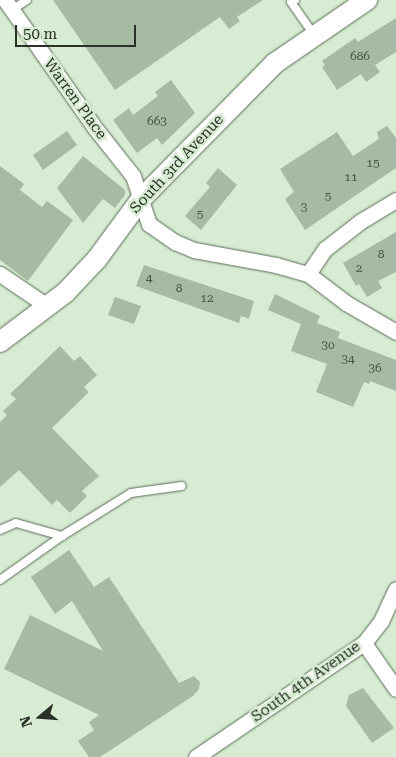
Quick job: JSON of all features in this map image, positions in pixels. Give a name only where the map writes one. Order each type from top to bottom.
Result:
[{"type":"street","name":"South 3rd Avenue","points":[[0,342],[47,306],[97,259],[141,199],[250,85],[313,34],[367,0]]},
{"type":"street","name":"Warren Place","points":[[9,5],[133,176],[149,224],[174,242],[194,250],[276,264],[308,274],[346,303],[396,332]]},
{"type":"street","points":[[308,274],[324,249],[361,221],[396,200]]},
{"type":"street","points":[[0,274],[47,306]]},
{"type":"street","name":"South 4th Avenue","points":[[196,757],[364,643],[381,621],[396,589]]},
{"type":"street","points":[[364,643],[396,689]]},
{"type":"lane","points":[[9,5],[26,0]]},
{"type":"lane","points":[[295,0],[291,2],[313,34]]},
{"type":"lane","points":[[0,580],[62,536],[131,493],[182,486]]},
{"type":"lane","points":[[0,530],[16,523],[62,536]]},
{"type":"building","points":[[53,0],[263,0],[237,17],[240,21],[229,29],[220,17],[115,90]]},
{"type":"building","points":[[396,18],[396,52],[375,65],[380,72],[366,82],[361,74],[337,90],[322,67],[325,65],[322,61],[355,38],[358,42]]},
{"type":"building","points":[[171,80],[195,113],[162,145],[157,138],[137,153],[113,120],[129,108],[133,115],[158,96],[155,92]]},
{"type":"building","points":[[387,126],[396,138],[396,168],[305,230],[285,199],[294,192],[280,169],[337,132],[353,156],[379,139],[377,132]]},
{"type":"building","points":[[67,131],[77,145],[43,170],[33,155]]},
{"type":"building","points":[[83,156],[125,190],[125,195],[115,208],[103,199],[83,223],[57,188]]},
{"type":"building","points":[[0,166],[24,184],[20,190],[42,207],[47,201],[73,220],[28,281],[0,260]]},
{"type":"building","points":[[218,168],[237,185],[201,230],[185,216],[210,187],[206,183]]},
{"type":"building","points":[[396,232],[396,272],[378,281],[382,288],[367,297],[359,284],[356,286],[343,263]]},
{"type":"building","points":[[144,265],[254,301],[249,319],[241,316],[239,323],[136,286]]},
{"type":"building","points":[[275,294],[320,316],[317,323],[340,332],[338,338],[396,360],[396,391],[370,381],[369,384],[364,382],[353,407],[316,392],[327,364],[291,351],[301,324],[268,310]]},
{"type":"building","points":[[115,297],[141,306],[134,324],[108,315]]},
{"type":"building","points":[[60,346],[74,361],[80,356],[97,375],[84,387],[89,392],[52,428],[99,476],[82,491],[87,496],[70,513],[57,500],[52,505],[19,470],[0,487],[0,422],[7,415],[3,411],[16,399],[10,394]]},
{"type":"building","points":[[69,550],[94,587],[109,577],[179,683],[194,676],[200,682],[199,689],[193,696],[100,757],[89,757],[78,741],[94,730],[89,722],[99,715],[4,669],[30,615],[103,651],[72,601],[55,614],[31,577]]},
{"type":"building","points":[[363,688],[394,728],[372,743],[346,706],[349,695]]}]
